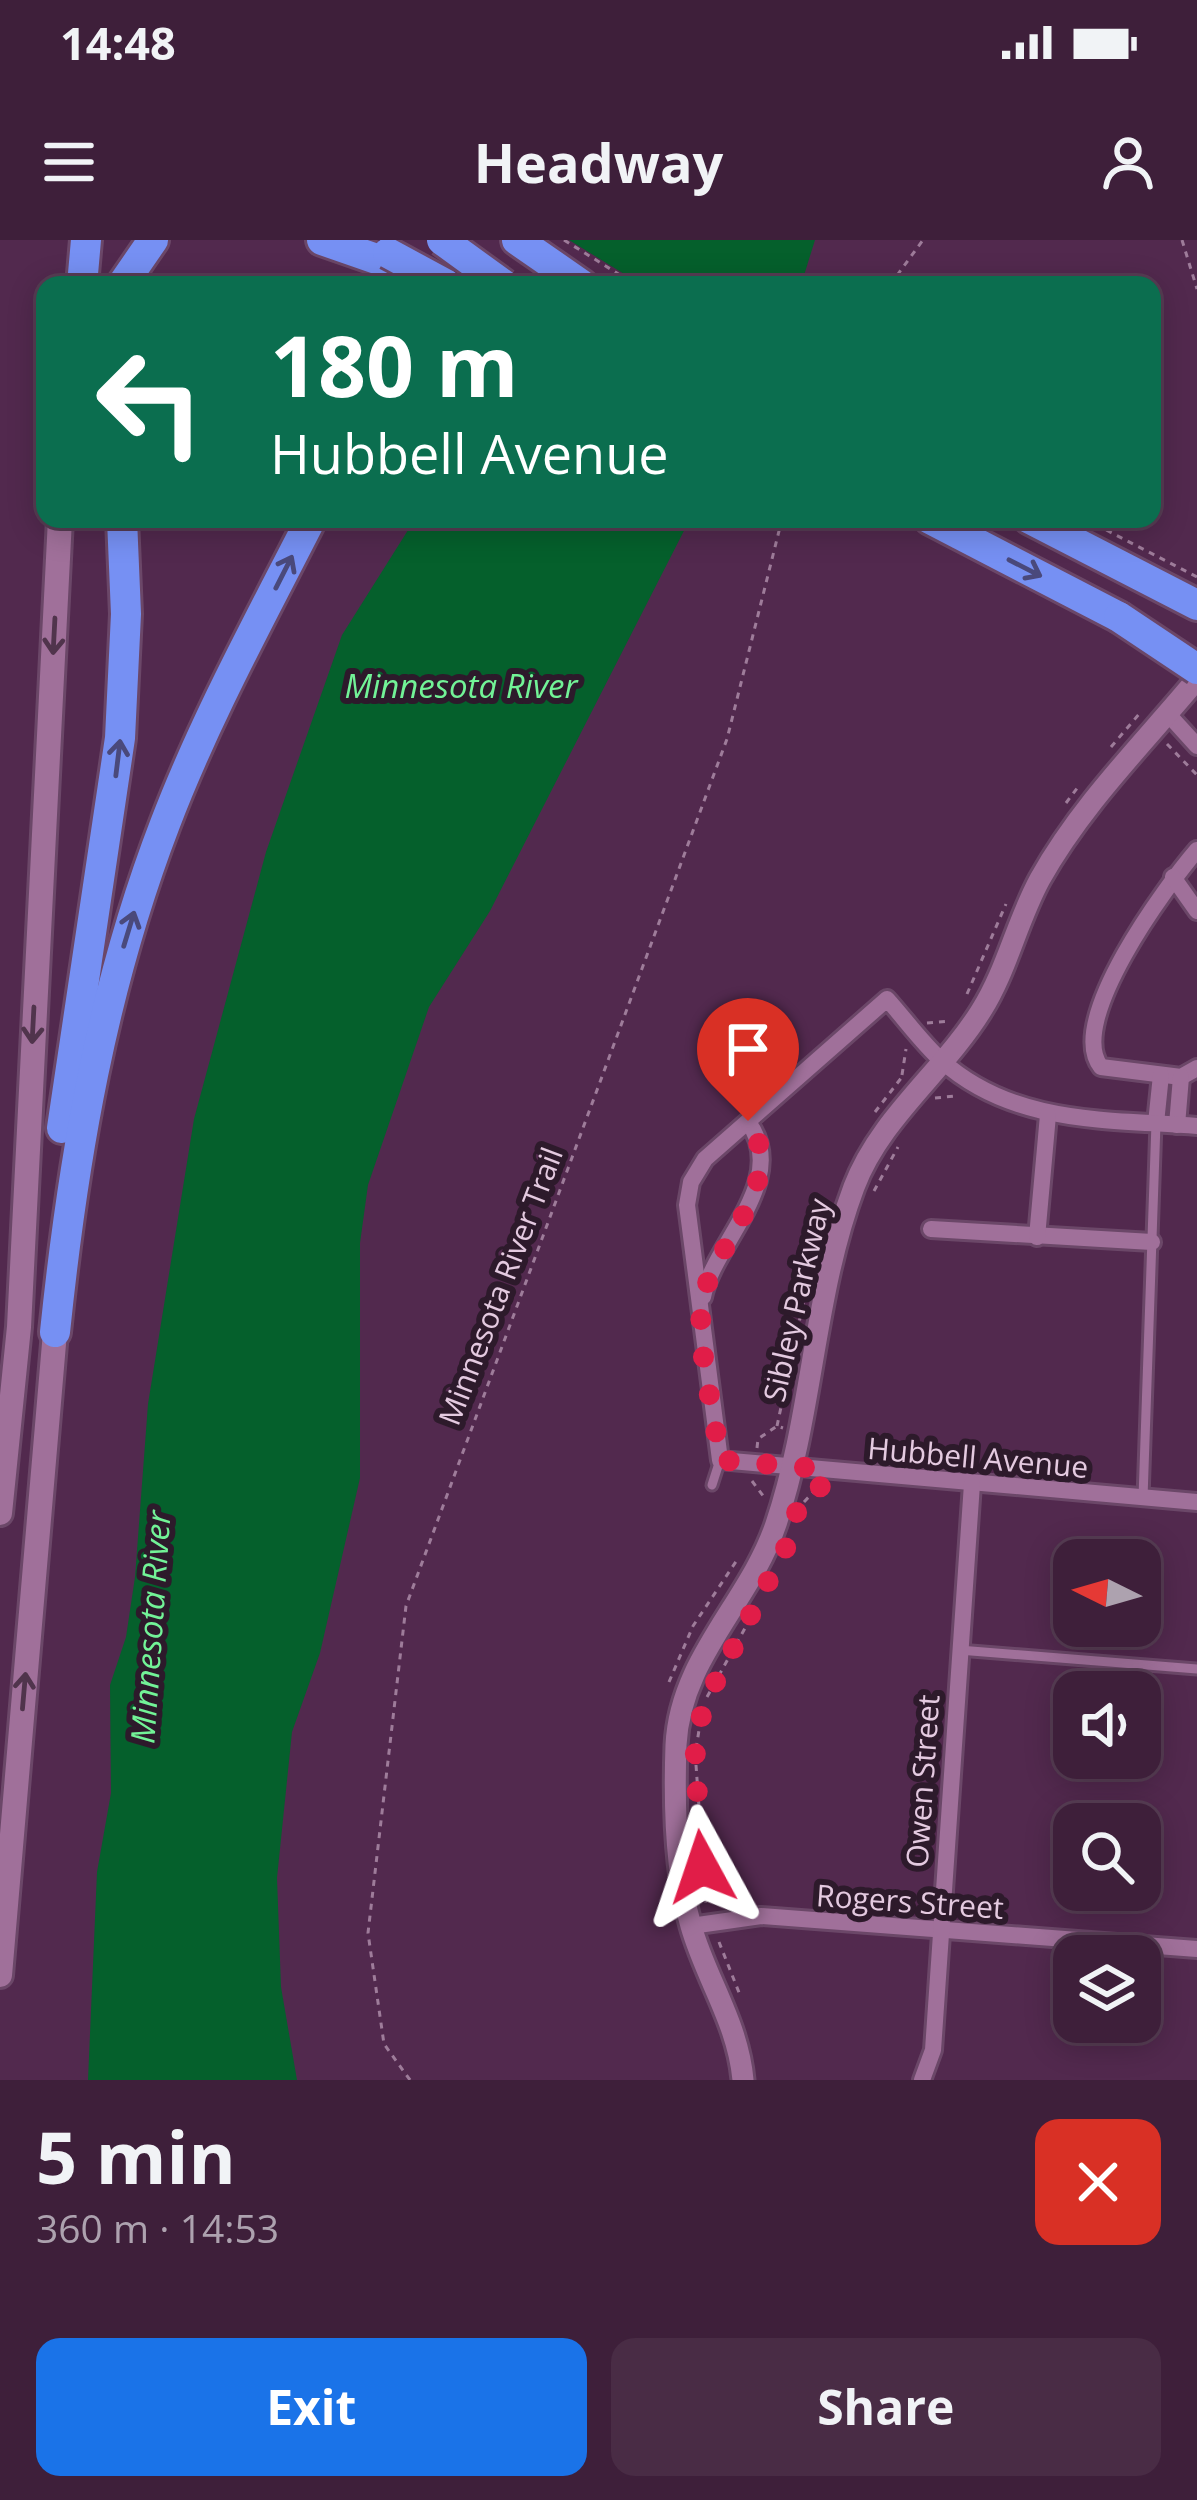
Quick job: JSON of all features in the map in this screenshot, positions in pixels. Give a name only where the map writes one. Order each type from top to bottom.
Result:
[{"type":"highway","points":[[79,276],[82,240]]},
{"type":"highway","points":[[128,276],[152,240]]},
{"type":"highway","points":[[322,240],[377,252],[423,276]]},
{"type":"highway","points":[[442,240],[492,276]]},
{"type":"highway","points":[[437,276],[454,240]]},
{"type":"highway","points":[[517,240],[565,276]]},
{"type":"highway","points":[[528,240],[566,276]]},
{"type":"highway","points":[[55,1332],[54,1188],[120,738],[126,614],[122,528]]},
{"type":"highway","points":[[55,1332],[84,1108],[140,892],[194,755],[307,528]]},
{"type":"highway","points":[[948,528],[1197,655]]},
{"type":"highway","points":[[1047,528],[1197,605]]},
{"type":"highway","points":[[1119,616],[1197,669]]},
{"type":"main road","points":[[0,1513],[19,1328],[60,528]]},
{"type":"main road","points":[[0,1975],[55,1332]]},
{"type":"street","name":"Sibley Parkway","points":[[742,2080],[730,2018],[682,1879],[680,1718],[693,1672],[768,1547],[790,1466],[833,1247],[856,1181],[891,1122],[992,994],[1025,909],[1062,844],[1099,792],[1174,720],[1197,679]]},
{"type":"street","points":[[1174,720],[1197,746]]},
{"type":"street","points":[[1177,1125],[1189,1072],[1161,1075],[1101,1067],[1093,1042],[1100,1010],[1139,926],[1197,850]]},
{"type":"street","points":[[1173,877],[1197,911]]},
{"type":"street","points":[[720,1460],[687,1205],[691,1182],[705,1159],[887,999],[943,1061],[1008,1103],[1048,1115],[1197,1126]]},
{"type":"street","points":[[1156,1123],[1161,1075]]},
{"type":"street","points":[[1037,1238],[1048,1115]]},
{"type":"street","points":[[701,1310],[706,1283],[752,1199],[757,1146],[748,1121]]},
{"type":"street","points":[[931,1229],[1152,1242]]},
{"type":"street","name":"Hubbell Avenue","points":[[720,1460],[1197,1502]]},
{"type":"street","name":"Owen Street","points":[[922,2080],[933,2050],[971,1484]]},
{"type":"street","name":"Rogers Street","points":[[701,1923],[761,1916],[1197,1949]]},
{"type":"lane","points":[[1143,1498],[1156,1123]]},
{"type":"lane","points":[[712,1484],[720,1460]]},
{"type":"lane","points":[[959,1650],[1197,1669]]},
{"type":"path","points":[[564,240],[622,276]]},
{"type":"path","points":[[896,276],[920,240]]},
{"type":"path","points":[[1182,240],[1197,289]]},
{"type":"path","name":"Minnesota River Trail","points":[[410,2080],[384,2044],[368,1933],[406,1606],[727,740],[780,528]]},
{"type":"path","points":[[1102,528],[1197,577]]},
{"type":"path","points":[[1174,720],[1166,742],[1197,775]]},
{"type":"path","points":[[931,1098],[955,1096],[969,1080]]},
{"type":"path","points":[[872,1196],[907,1134]]},
{"type":"path","points":[[798,1502],[820,1488],[824,1469]]},
{"type":"path","points":[[745,2007],[701,1923],[695,1756],[703,1706],[765,1593]]},
{"type":"water","points":[[528,240],[815,240],[804,276],[511,276]]},
{"type":"water","name":"Minnesota River","points":[[409,528],[685,528],[490,911],[429,1007],[368,1185],[360,1243],[360,1478],[320,1653],[292,1732],[277,1878],[281,1987],[297,2080],[88,2080],[97,1872],[111,1793],[110,1685],[126,1637],[135,1577],[148,1404],[194,1119],[266,852],[342,635]]},
{"type":"pier","points":[[521,240],[569,240],[627,276],[505,276]]},
{"type":"route","points":[[702,1867],[695,1756],[703,1706],[794,1532],[798,1502],[807,1501],[820,1488],[824,1469],[720,1460],[701,1310],[706,1283],[752,1199],[758,1160],[756,1132],[748,1121]]}]
